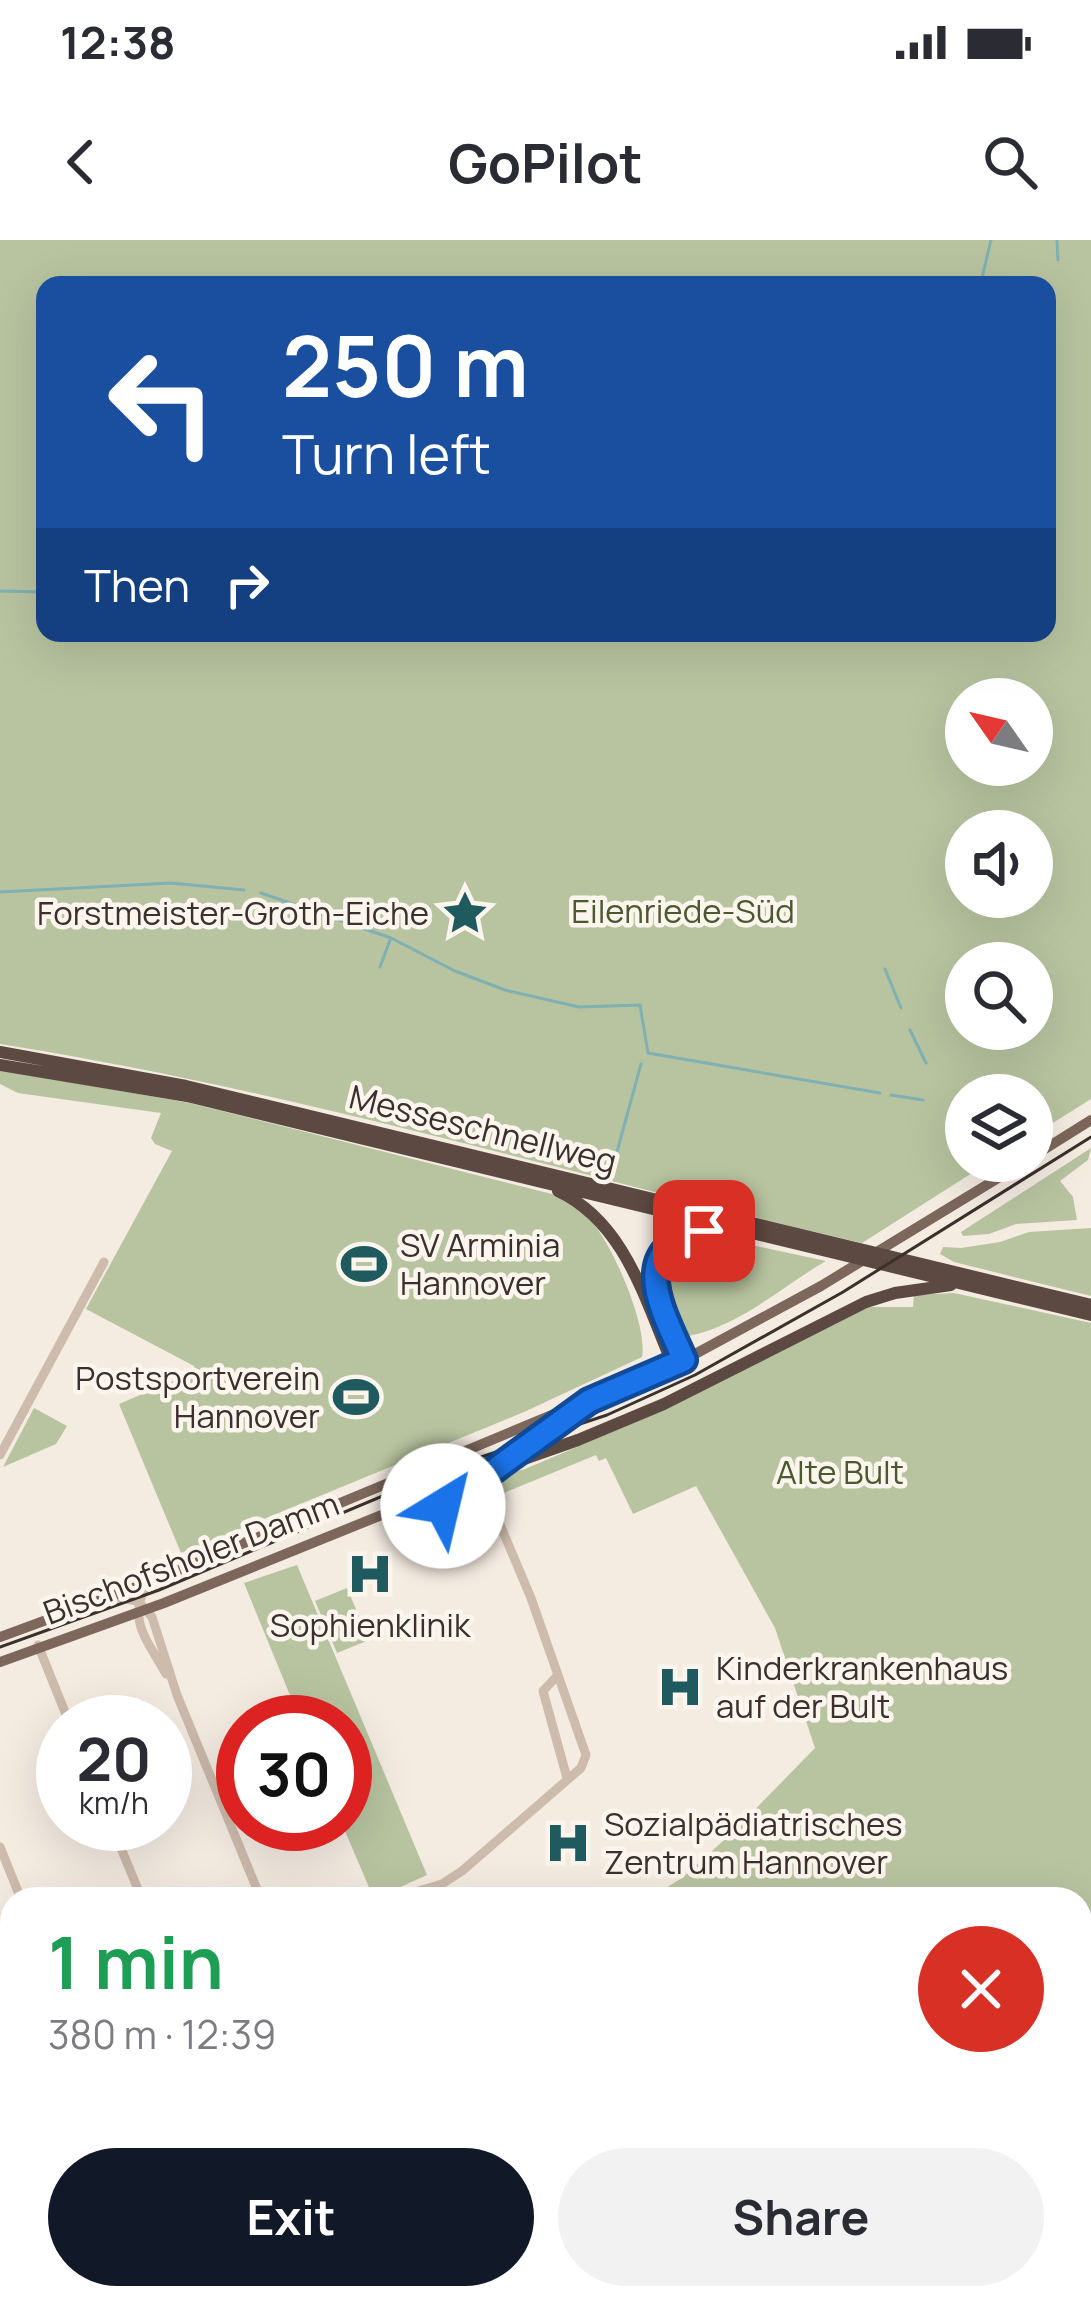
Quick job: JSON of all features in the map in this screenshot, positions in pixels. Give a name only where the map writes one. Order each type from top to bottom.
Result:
[{"type":"highway","name":"Messeschnellweg","points":[[0,1052],[186,1086],[1091,1305]]},
{"type":"highway","name":"Messeschnellweg","points":[[0,1065],[187,1096],[1091,1315]]},
{"type":"highway","points":[[522,1177],[574,1199],[607,1226],[678,1363]]},
{"type":"highway","points":[[678,1363],[655,1288],[663,1254],[679,1239],[704,1231],[759,1234]]},
{"type":"highway","points":[[494,1470],[664,1404],[866,1302],[962,1283]]},
{"type":"main road","name":"Bischofsholer Damm","points":[[1053,1144],[1091,1120]]},
{"type":"main road","name":"Bischofsholer Damm","points":[[0,1637],[148,1582],[678,1363],[821,1286],[992,1182]]},
{"type":"main road","name":"Bischofsholer Damm","points":[[0,1662],[494,1470],[589,1401]]},
{"type":"main road","points":[[416,1470],[426,1495]]},
{"type":"street","points":[[0,1455],[104,1262]]},
{"type":"street","points":[[424,1887],[454,1876],[581,1768],[586,1755],[531,1598],[496,1515],[488,1509],[443,1506],[426,1495]]},
{"type":"street","points":[[148,1582],[141,1607],[256,1887]]},
{"type":"street","points":[[110,1597],[141,1607]]},
{"type":"street","points":[[38,1646],[58,1695]]},
{"type":"street","points":[[556,1676],[543,1691],[567,1778]]},
{"type":"street","points":[[0,1847],[16,1887]]},
{"type":"street","points":[[122,1851],[137,1887]]},
{"type":"green space","name":"Eilenriede-Süd","points":[[0,240],[1091,240],[1091,1099],[1053,1123],[1053,1074],[945,1074],[945,1182],[958,1182],[862,1243],[218,1085],[0,1044]]},
{"type":"green space","points":[[0,1070],[190,1103],[552,1194],[588,1218],[610,1249],[640,1326],[642,1357],[524,1412],[181,1553],[119,1404],[196,1371],[86,1309],[172,1151],[151,1138],[161,1113],[18,1093],[0,1084]]},
{"type":"green space","points":[[1091,1148],[1088,1160],[1060,1181],[1073,1197],[1077,1220],[1016,1224],[989,1234],[963,1236],[961,1232],[1038,1182],[1053,1182],[1053,1173]]},
{"type":"green space","points":[[1091,1228],[1091,1296],[954,1262],[940,1254],[943,1247],[1000,1242],[1029,1232]]},
{"type":"green space","points":[[705,1235],[826,1261],[740,1316],[683,1337],[660,1276],[671,1255]]},
{"type":"green space","name":"Alte Bult","points":[[954,1293],[1091,1323],[1091,1887],[667,1887],[733,1832],[815,1748],[775,1628],[696,1486],[633,1514],[606,1458],[599,1461],[596,1455],[504,1493],[501,1488],[484,1495],[458,1489],[525,1469],[669,1408],[869,1307],[913,1307],[914,1295]]},
{"type":"green space","points":[[34,1408],[67,1426],[56,1444],[3,1467]]},
{"type":"green space","points":[[297,1565],[352,1695],[290,1695],[244,1583]]},
{"type":"green space","points":[[347,1588],[369,1640],[337,1653],[315,1601]]},
{"type":"green space","points":[[372,1744],[427,1875],[400,1887],[369,1887],[354,1851],[372,1851]]},
{"type":"waterway","points":[[982,276],[991,240]]},
{"type":"waterway","points":[[1057,240],[1058,260]]},
{"type":"waterway","points":[[0,591],[36,592]]},
{"type":"waterway","points":[[0,892],[171,883],[244,890]]},
{"type":"waterway","points":[[261,893],[391,938],[505,990],[579,1007],[640,1005],[648,1053],[880,1093]]},
{"type":"waterway","points":[[380,967],[390,940]]},
{"type":"waterway","points":[[885,969],[901,1008]]},
{"type":"waterway","points":[[910,1030],[926,1063]]},
{"type":"waterway","points":[[612,1170],[641,1064]]},
{"type":"waterway","points":[[891,1095],[923,1100]]},
{"type":"tram line","points":[[0,1647],[159,1590],[454,1466],[607,1415],[695,1375],[843,1292],[1091,1137]]},
{"type":"place","name":"Forstmeister-Groth-Eiche","points":[[465,913]]},
{"type":"place","name":"SV Arminia Hannover","points":[[364,1264]]},
{"type":"place","name":"Postsportverein Hannover","points":[[356,1397]]},
{"type":"place","name":"Sophienklinik","points":[[370,1574]]},
{"type":"place","name":"Kinderkrankenhaus auf der Bult","points":[[680,1687]]},
{"type":"place","name":"Sozialpädiatrisches Zentrum Hannover","points":[[568,1843]]},
{"type":"route","points":[[443,1506],[426,1495],[494,1470],[589,1401],[684,1360],[657,1298],[656,1270],[673,1242],[704,1231]]}]
